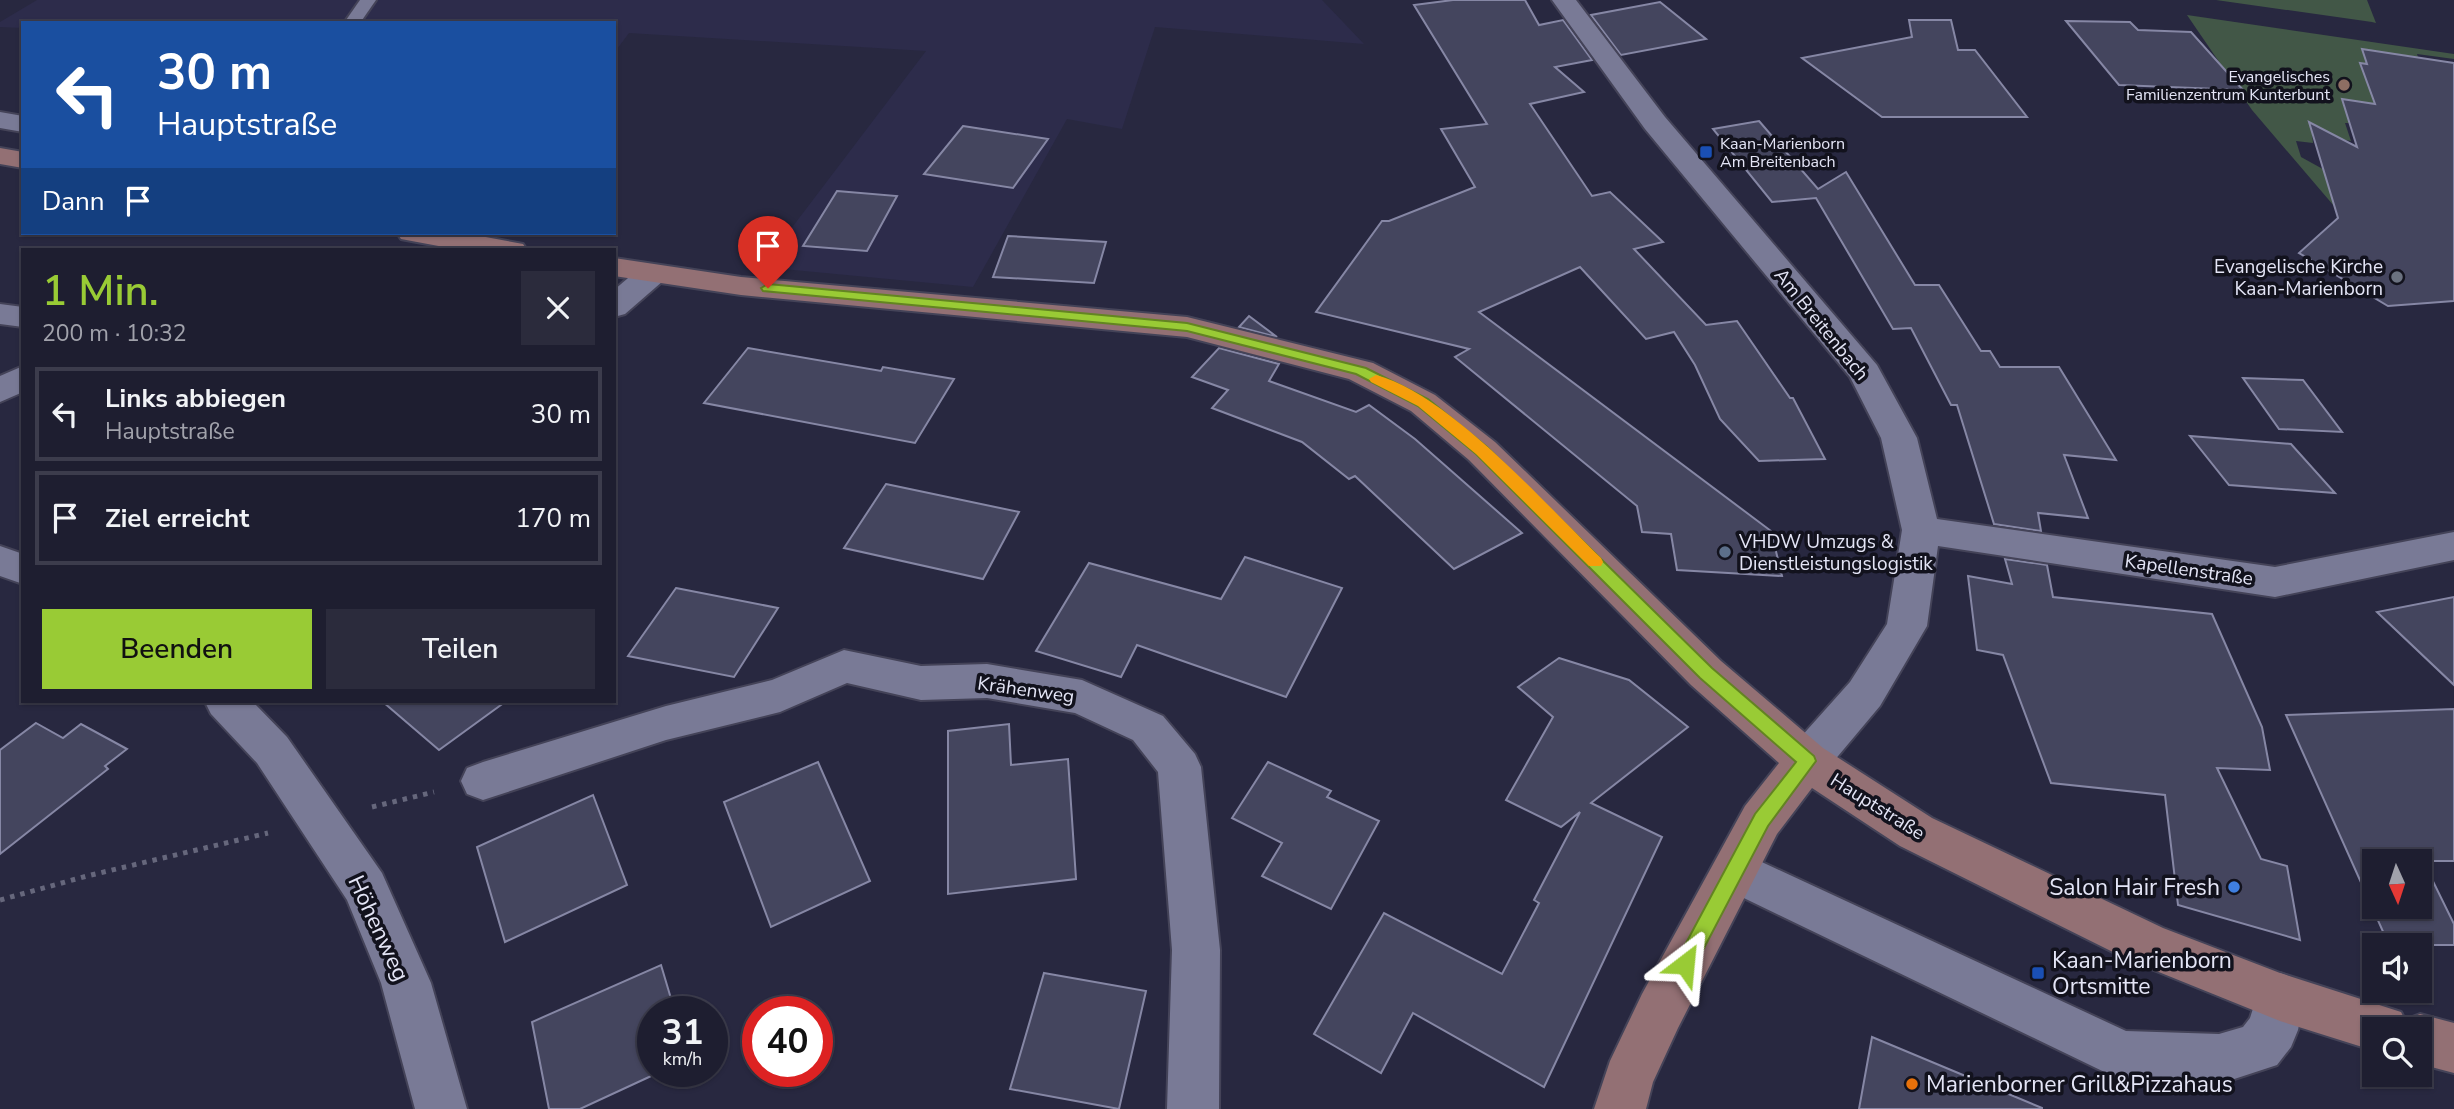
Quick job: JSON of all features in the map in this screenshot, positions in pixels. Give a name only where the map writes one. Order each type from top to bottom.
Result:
[{"type":"main road","points":[[0,156],[21,160]]},
{"type":"main road","points":[[424,235],[500,248]]},
{"type":"main road","name":"Hauptstraße","points":[[616,267],[741,286],[1187,327],[1361,371],[1423,402],[1482,450],[1706,673],[1807,761],[1916,832],[2146,944],[2280,997],[2362,1022]]},
{"type":"main road","points":[[1620,1109],[1628,1079],[1660,1011],[1761,820],[1807,761]]},
{"type":"main road","points":[[2432,1042],[2454,1048]]},
{"type":"street","name":"Am Breitenbach","points":[[1564,0],[1656,123],[1865,373],[1899,438],[1922,530],[1907,626],[1865,694],[1807,761]]},
{"type":"street","points":[[0,120],[21,124]]},
{"type":"street","points":[[616,305],[652,274]]},
{"type":"street","points":[[0,314],[21,317]]},
{"type":"street","points":[[0,391],[21,378]]},
{"type":"street","name":"Kapellenstraße","points":[[1922,530],[2275,582],[2454,546]]},
{"type":"street","points":[[0,560],[21,569]]},
{"type":"street","name":"Krähenweg","points":[[483,781],[666,723],[780,695],[844,666],[921,683],[988,681],[1082,697],[1149,728],[1179,767],[1196,950],[1193,1109]]},
{"type":"street","name":"Höhenweg","points":[[227,703],[272,750],[365,888],[406,983],[441,1109]]},
{"type":"street","points":[[1736,871],[2123,1056],[2219,1059],[2259,1047],[2273,1030],[2280,997]]},
{"type":"lane","points":[[353,21],[368,0]]},
{"type":"path","points":[[0,900],[87,876],[234,842]]},
{"type":"shaded area","points":[[37,0],[1322,0],[1364,44],[1155,27],[1122,129],[1067,119],[973,287],[762,267],[926,51],[629,33],[616,50],[616,21],[21,21],[21,28],[0,27],[0,22]]},
{"type":"green space","points":[[2216,0],[2367,0],[2376,23],[2372,22]]},
{"type":"green space","name":"Evangelisches Familienzentrum Kunterbunt","points":[[2187,15],[2454,54],[2454,59],[2362,49],[2367,64],[2361,63],[2387,106],[2342,99],[2351,141],[2312,134],[2313,143],[2296,141],[2301,157],[2330,173],[2454,227],[2334,206],[2252,110]]},
{"type":"building","points":[[1453,0],[1525,0],[1539,25],[1563,20],[1592,60],[1555,67],[1584,92],[1530,104],[1592,196],[1610,192],[1663,242],[1634,249],[1706,325],[1737,321],[1790,398],[1793,398],[1825,459],[1759,461],[1720,419],[1695,365],[1674,332],[1646,339],[1580,267],[1479,312],[1771,531],[1782,576],[1677,570],[1671,534],[1642,532],[1637,506],[1455,357],[1469,349],[1316,312],[1382,221],[1389,221],[1475,187],[1441,129],[1487,124],[1414,5]]},
{"type":"building","points":[[1660,2],[1706,39],[1621,55],[1591,15]]},
{"type":"building","points":[[1909,20],[1951,20],[1958,50],[1975,50],[2027,117],[1882,117],[1802,58],[1912,37]]},
{"type":"building","points":[[2066,21],[2130,22],[2138,30],[2191,32],[2243,90],[2119,85]]},
{"type":"building","points":[[2362,49],[2454,63],[2454,301],[2388,306],[2299,253],[2338,218],[2309,122],[2357,147],[2342,99],[2375,104],[2360,63],[2367,64]]},
{"type":"building","points":[[1759,121],[1818,189],[1846,172],[1915,285],[1939,285],[1981,351],[1990,351],[2000,367],[2059,367],[2116,460],[2064,455],[2088,518],[2038,513],[2041,531],[1994,524],[1957,405],[1951,405],[1911,328],[1893,329],[1816,198],[1772,202],[1713,129]]},
{"type":"building","points":[[963,126],[1048,139],[1013,188],[924,174]]},
{"type":"building","points":[[837,191],[897,196],[867,251],[803,246]]},
{"type":"building","points":[[1008,236],[1106,242],[1094,283],[993,277]]},
{"type":"building","points":[[1249,316],[1277,337],[1239,327]]},
{"type":"building","points":[[748,348],[881,371],[883,367],[954,379],[915,443],[704,403]]},
{"type":"building","points":[[1219,348],[1279,364],[1269,381],[1356,412],[1369,405],[1415,439],[1522,533],[1454,569],[1355,476],[1349,479],[1302,442],[1212,408],[1228,390],[1192,377]]},
{"type":"building","points":[[2243,378],[2303,380],[2342,432],[2279,429]]},
{"type":"building","points":[[2190,436],[2291,444],[2335,493],[2229,485]]},
{"type":"building","points":[[886,484],[1019,512],[983,579],[844,548]]},
{"type":"building","points":[[1245,557],[1342,588],[1286,697],[1137,645],[1121,677],[1036,651],[1089,563],[1221,599]]},
{"type":"building","points":[[2005,559],[2047,565],[2053,597],[2212,614],[2262,727],[2270,770],[2217,768],[2261,859],[2287,866],[2300,940],[2178,905],[2165,795],[2051,783],[2003,655],[1977,650],[1968,576],[2012,584]]},
{"type":"building","points":[[676,588],[778,608],[734,677],[628,656]]},
{"type":"building","points":[[2454,597],[2454,685],[2377,612]]},
{"type":"building","points":[[1559,658],[1629,680],[1688,727],[1591,803],[1662,837],[1544,1087],[1413,1013],[1381,1073],[1314,1034],[1384,913],[1502,974],[1539,903],[1534,900],[1580,812],[1561,827],[1506,800],[1553,717],[1518,687]]},
{"type":"building","points":[[384,703],[504,703],[439,750]]},
{"type":"building","points":[[2454,709],[2454,861],[2432,861],[2432,849],[2362,849],[2362,885],[2286,715]]},
{"type":"building","points":[[36,723],[63,738],[81,724],[127,749],[105,766],[108,769],[0,854],[0,750]]},
{"type":"building","points":[[1009,724],[1011,765],[1068,759],[1076,879],[948,894],[948,731]]},
{"type":"building","points":[[818,762],[870,881],[771,927],[724,802]]},
{"type":"building","points":[[1268,762],[1331,791],[1327,797],[1379,821],[1331,909],[1262,876],[1282,843],[1232,818]]},
{"type":"building","points":[[593,795],[627,885],[505,942],[477,847]]},
{"type":"building","points":[[2432,879],[2454,924],[2454,945],[2432,945],[2432,933],[2384,933],[2377,919],[2432,919]]},
{"type":"building","points":[[661,965],[670,996],[637,996],[637,1083],[580,1109],[549,1109],[532,1022]]},
{"type":"building","points":[[1044,973],[1146,991],[1119,1109],[1010,1089]]},
{"type":"building","points":[[1872,1037],[2042,1108],[2042,1109],[1859,1109]]},
{"type":"slow traffic","points":[[1376,379],[1423,402],[1482,450],[1595,562]]},
{"type":"place","name":"Evangelisches Familienzentrum Kunterbunt","points":[[2344,85]]},
{"type":"place","name":"Kaan-Marienborn Am Breitenbach","points":[[1706,152]]},
{"type":"place","name":"Evangelische Kirche Kaan-Marienborn","points":[[2397,277]]},
{"type":"place","name":"VHDW Umzugs & Dienstleistungslogistik","points":[[1725,552]]},
{"type":"place","name":"Salon Hair Fresh","points":[[2234,887]]},
{"type":"place","name":"Kaan-Marienborn Ortsmitte","points":[[2038,973]]},
{"type":"place","name":"Marienborner Grill&Pizzahaus","points":[[1912,1084]]},
{"type":"route","points":[[768,288],[1187,327],[1361,371],[1423,402],[1482,450],[1706,673],[1807,761],[1761,820],[1685,964]]}]
